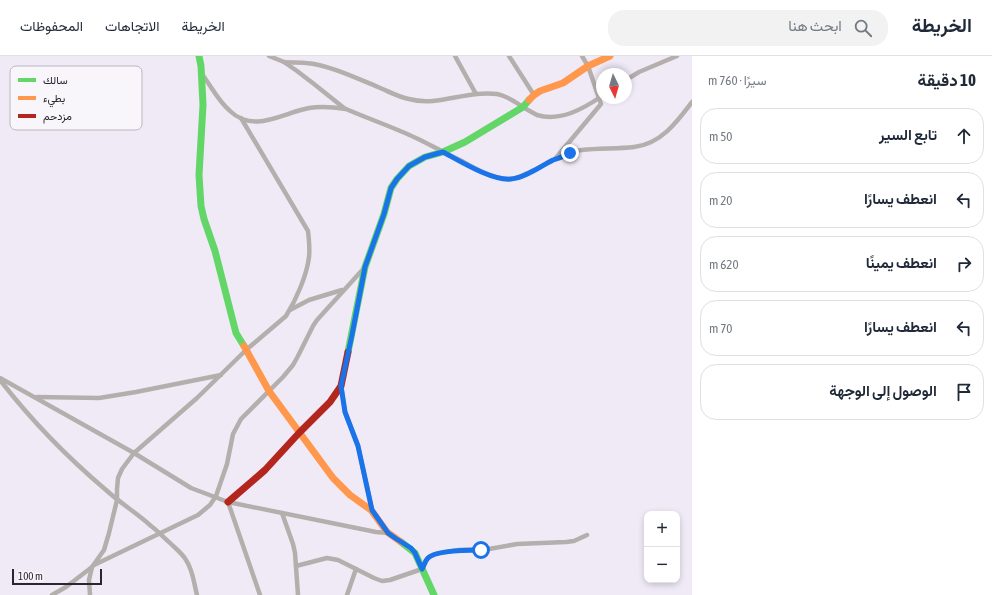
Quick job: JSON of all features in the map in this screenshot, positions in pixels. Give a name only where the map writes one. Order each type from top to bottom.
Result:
[{"type":"street","points":[[198,56],[202,73],[203,105],[199,175],[201,206],[208,235],[215,251],[236,333],[269,390],[333,478],[342,488],[372,510],[388,533],[411,548],[415,553],[434,595]]},
{"type":"street","points":[[269,56],[284,62],[346,109]]},
{"type":"street","points":[[455,56],[476,94]]},
{"type":"street","points":[[510,56],[534,95]]},
{"type":"street","points":[[582,56],[596,85]]},
{"type":"street","points":[[372,510],[358,446],[345,412],[341,386],[365,267],[384,214],[391,188],[409,166],[425,157],[443,152],[465,142],[523,107],[540,91],[563,82],[588,66],[610,56]]},
{"type":"street","points":[[632,77],[677,56]]},
{"type":"street","points":[[284,62],[320,65],[345,73],[408,99],[421,101],[434,101],[476,94],[497,94],[507,97],[536,114],[548,117],[560,117],[576,111],[596,100]]},
{"type":"street","points":[[202,73],[230,112],[241,118],[258,122],[268,121],[308,108],[336,107],[346,109],[415,137],[480,171],[497,177],[510,179],[519,177],[553,160],[581,150],[635,147],[648,144],[668,131],[678,121],[692,102]]},
{"type":"street","points":[[553,160],[601,104]]},
{"type":"street","points":[[90,595],[89,580],[93,566],[104,550],[107,541],[117,500],[118,478],[122,469],[134,452],[187,407],[246,350],[286,316],[304,276],[309,253],[308,231],[241,118]]},
{"type":"street","points":[[52,595],[66,587],[93,566],[198,515],[210,505],[216,496],[227,464],[234,434],[241,419],[293,365],[317,320],[365,267]]},
{"type":"street","points":[[290,310],[309,300],[344,289]]},
{"type":"street","points":[[35,397],[98,398],[221,375]]},
{"type":"street","points":[[0,379],[134,452],[191,488],[216,496],[228,502],[282,514],[388,533]]},
{"type":"street","points":[[0,379],[29,414],[85,472],[117,500],[151,525],[180,553],[190,568],[197,595]]},
{"type":"street","points":[[228,502],[265,470],[330,402],[341,386]]},
{"type":"street","points":[[228,502],[260,595]]},
{"type":"street","points":[[282,514],[293,544],[298,595]]},
{"type":"street","points":[[296,566],[328,558],[338,560],[356,570],[382,581],[390,580],[422,569],[426,560],[435,554],[459,550],[489,549],[516,544],[566,542],[574,541],[587,535]]},
{"type":"street","points":[[348,595],[356,570]]},
{"type":"traffic: fast","points":[[199,56],[203,105],[199,175],[201,206],[215,251],[236,333],[244,346]]},
{"type":"traffic: fast","points":[[348,352],[365,267],[384,214],[391,188],[397,179],[409,166],[425,157],[443,152],[465,142],[523,107],[529,100]]},
{"type":"traffic: fast","points":[[401,542],[415,553],[434,595]]},
{"type":"traffic: slow","points":[[529,100],[540,91],[563,83],[588,66],[610,56]]},
{"type":"traffic: slow","points":[[244,346],[269,391],[333,478],[350,495],[371,510],[387,532],[401,542]]},
{"type":"traffic: jam","points":[[228,502],[265,470],[330,402],[341,386],[348,352]]},
{"type":"route","points":[[481,550],[459,550],[435,554],[426,560],[422,569],[415,553],[411,548],[388,533],[372,510],[358,446],[345,412],[341,386],[365,267],[384,214],[391,188],[409,166],[425,157],[443,152],[480,171],[497,177],[510,179],[519,177],[570,153]]}]
